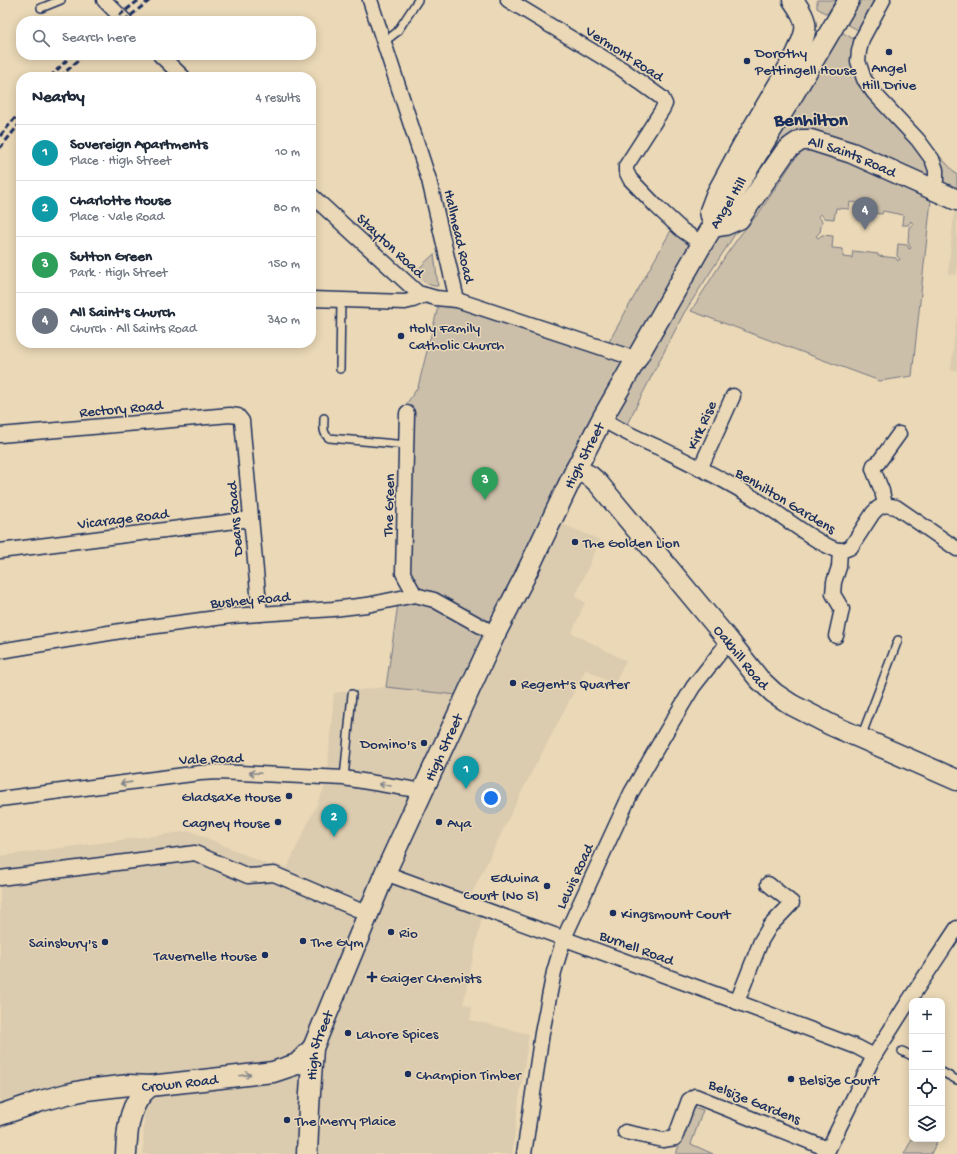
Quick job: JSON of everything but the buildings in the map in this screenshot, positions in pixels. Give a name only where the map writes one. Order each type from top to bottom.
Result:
[{"type":"main road","name":"Angel Hill","points":[[713,227],[710,211],[716,195],[802,42],[806,30],[805,22],[803,15],[793,0]]},
{"type":"main road","name":"Angel Hill","points":[[713,227],[849,0]]},
{"type":"main road","name":"All Saints Road","points":[[713,227],[725,225],[739,219],[785,152],[801,140],[811,140],[836,147],[933,188],[957,200]]},
{"type":"main road","name":"High Street","points":[[307,1154],[313,1048],[385,873],[495,634],[524,578],[576,469],[602,419],[713,227]]},
{"type":"main road","name":"Oakhill Road","points":[[576,469],[590,476],[598,483],[760,680],[774,693],[792,706],[831,725],[957,780]]},
{"type":"main road","name":"Crown Road","points":[[0,1115],[41,1101],[86,1090],[128,1085],[150,1086],[274,1072],[297,1064],[313,1048]]},
{"type":"main road","name":"Crown Road","points":[[274,1072],[298,1080],[306,1089],[309,1108]]},
{"type":"main road","points":[[126,1154],[128,1122],[134,1106],[141,1094],[150,1086]]},
{"type":"main road","name":"Crown Road","points":[[86,1090],[114,1094],[124,1104],[128,1122]]},
{"type":"street","points":[[104,0],[120,16]]},
{"type":"street","name":"Hallmead Road","points":[[370,0],[429,180],[457,300],[636,359]]},
{"type":"street","name":"Vermont Road","points":[[508,0],[622,69],[662,98],[664,104],[662,110],[626,166],[626,171],[630,179],[656,206],[682,230],[702,244]]},
{"type":"street","points":[[883,0],[862,39],[858,61],[864,79],[874,93],[918,140],[932,159],[936,170],[936,180],[933,188]]},
{"type":"street","points":[[165,60],[178,72]]},
{"type":"street","name":"Stayton Road","points":[[316,200],[418,293],[436,298],[457,300]]},
{"type":"street","points":[[316,298],[405,302],[425,295]]},
{"type":"street","name":"Kirk Rise","points":[[700,469],[733,396]]},
{"type":"street","name":"The Green","points":[[408,413],[403,573],[415,595]]},
{"type":"street","name":"Rectory Road","points":[[0,436],[230,415],[238,416],[242,421]]},
{"type":"street","name":"Benhilton Gardens","points":[[602,419],[626,433],[749,494],[830,547],[840,550],[846,550],[851,547],[873,514],[878,508],[885,505]]},
{"type":"street","name":"Deans Road","points":[[242,421],[260,614]]},
{"type":"street","points":[[899,434],[878,463],[874,465],[873,469],[882,491],[885,505],[896,507],[957,549]]},
{"type":"street","name":"Vicarage Road","points":[[0,551],[251,519]]},
{"type":"street","points":[[836,636],[842,609],[833,594],[834,582],[839,567],[840,550]]},
{"type":"street","name":"Bushey Road","points":[[0,651],[127,630],[231,616],[333,609],[415,595],[434,600],[495,634]]},
{"type":"street","name":"Lewis Road","points":[[524,1154],[542,1033],[554,972],[564,938],[632,793],[693,687],[729,641]]},
{"type":"street","name":"Vale Road","points":[[0,800],[206,772],[344,778],[423,790]]},
{"type":"street","points":[[0,878],[195,853],[248,876],[274,874],[368,914]]},
{"type":"street","name":"Burnell Road","points":[[385,873],[737,1002],[857,1047],[874,1056]]},
{"type":"street","points":[[737,1002],[761,941],[770,926],[792,903],[768,884]]},
{"type":"street","points":[[827,1151],[874,1056],[914,992],[957,928]]},
{"type":"street","name":"Belsize Gardens","points":[[625,1132],[663,1140],[676,1138],[688,1100],[695,1096],[827,1151]]},
{"type":"lane","points":[[41,8],[61,0]]},
{"type":"lane","points":[[384,42],[397,32],[418,0]]},
{"type":"lane","points":[[340,369],[341,299]]},
{"type":"lane","points":[[324,418],[324,432],[329,438],[407,445]]},
{"type":"lane","points":[[861,738],[898,640]]},
{"type":"lane","points":[[344,778],[352,694]]},
{"type":"lane","points":[[902,1051],[909,1054]]},
{"type":"lane","points":[[945,1074],[957,1080]]},
{"type":"shaded area","points":[[817,0],[836,0],[827,14],[817,8]]},
{"type":"shaded area","points":[[858,0],[874,0],[858,30],[845,23]]},
{"type":"shaded area","points":[[836,29],[857,41],[855,63],[957,175],[957,197],[811,137],[752,195],[730,202]]},
{"type":"shaded area","points":[[810,148],[842,160],[931,200],[912,376],[880,381],[691,311],[726,255],[759,213],[801,150]],"holes":[[[850,202],[858,203],[857,211],[882,214],[883,211],[903,215],[902,225],[908,225],[911,221],[913,224],[909,227],[908,243],[911,248],[909,249],[907,245],[898,244],[897,256],[900,259],[898,261],[896,258],[853,251],[852,258],[843,257],[843,249],[832,248],[833,236],[822,235],[818,238],[816,236],[820,232],[822,221],[818,216],[821,214],[824,218],[834,219],[836,208],[849,209]]]},
{"type":"shaded area","points":[[955,204],[957,204],[957,275],[948,274]]},
{"type":"shaded area","points":[[674,225],[699,244],[636,356],[606,347]]},
{"type":"shaded area","points":[[735,225],[735,234],[684,313],[625,428],[610,419],[715,231]]},
{"type":"shaded area","points":[[434,254],[438,286],[428,284],[414,273]]},
{"type":"shaded area","points":[[439,303],[459,304],[632,360],[466,696],[386,687],[398,604],[416,603],[420,595],[410,578],[413,411],[405,406],[418,387]]},
{"type":"shaded area","points":[[957,315],[957,370],[951,371],[954,341]]},
{"type":"shaded area","points":[[557,522],[600,540],[575,597],[585,602],[572,633],[626,661],[614,685],[586,669],[524,787],[468,901],[483,912],[463,1004],[472,1006],[470,1020],[529,1034],[512,1154],[143,1154],[144,1115],[156,1077],[77,1084],[0,1104],[0,856],[191,831],[271,866],[273,863],[287,868],[324,789],[328,764],[334,693],[386,687],[466,696]]},
{"type":"shaded area","points":[[693,1107],[703,1110],[691,1144],[713,1154],[676,1154]]},
{"type":"shaded area","points":[[910,1142],[937,1142],[931,1154],[904,1154]]},
{"type":"railway","points":[[118,16],[139,0]]},
{"type":"railway","points":[[130,16],[150,0]]},
{"type":"railway","points":[[55,72],[67,60]]},
{"type":"railway","points":[[65,72],[79,60]]},
{"type":"railway","points":[[0,136],[16,117]]},
{"type":"railway","points":[[0,148],[16,128]]},
{"type":"place","name":"Angel Hill Drive","points":[[889,52]]},
{"type":"place","name":"Dorothy Pettingell House","points":[[747,61]]},
{"type":"place","name":"All Saint's Church","points":[[865,230]]},
{"type":"place","name":"Holy Family Catholic Church","points":[[401,336]]},
{"type":"place","name":"Sutton Green","points":[[485,500]]},
{"type":"place","name":"The Golden Lion","points":[[575,542]]},
{"type":"place","name":"Regent's Quarter","points":[[513,683]]},
{"type":"place","name":"Domino's","points":[[424,743]]},
{"type":"place","name":"Sovereign Apartments","points":[[466,789]]},
{"type":"place","name":"Gladsaxe House","points":[[289,796]]},
{"type":"place","name":"Cagney House","points":[[278,822]]},
{"type":"place","name":"Aya","points":[[439,822]]},
{"type":"place","name":"Charlotte House","points":[[334,837]]},
{"type":"place","name":"Edwina Court (No 5)","points":[[547,886]]},
{"type":"place","name":"Kingsmount Court","points":[[613,913]]},
{"type":"place","name":"Rio","points":[[391,932]]},
{"type":"place","name":"The Gym","points":[[303,941]]},
{"type":"place","name":"Sainsbury's","points":[[105,942]]},
{"type":"place","name":"Tavernelle House","points":[[265,955]]},
{"type":"place","name":"Gaiger Chemists","points":[[372,977]]},
{"type":"place","name":"Lahore Spices","points":[[348,1033]]},
{"type":"place","name":"Champion Timber","points":[[408,1074]]},
{"type":"place","name":"Belsize Court","points":[[791,1079]]},
{"type":"place","name":"The Merry Plaice","points":[[287,1120]]},
{"type":"district","name":"Benhilton","points":[[811,118]]}]
